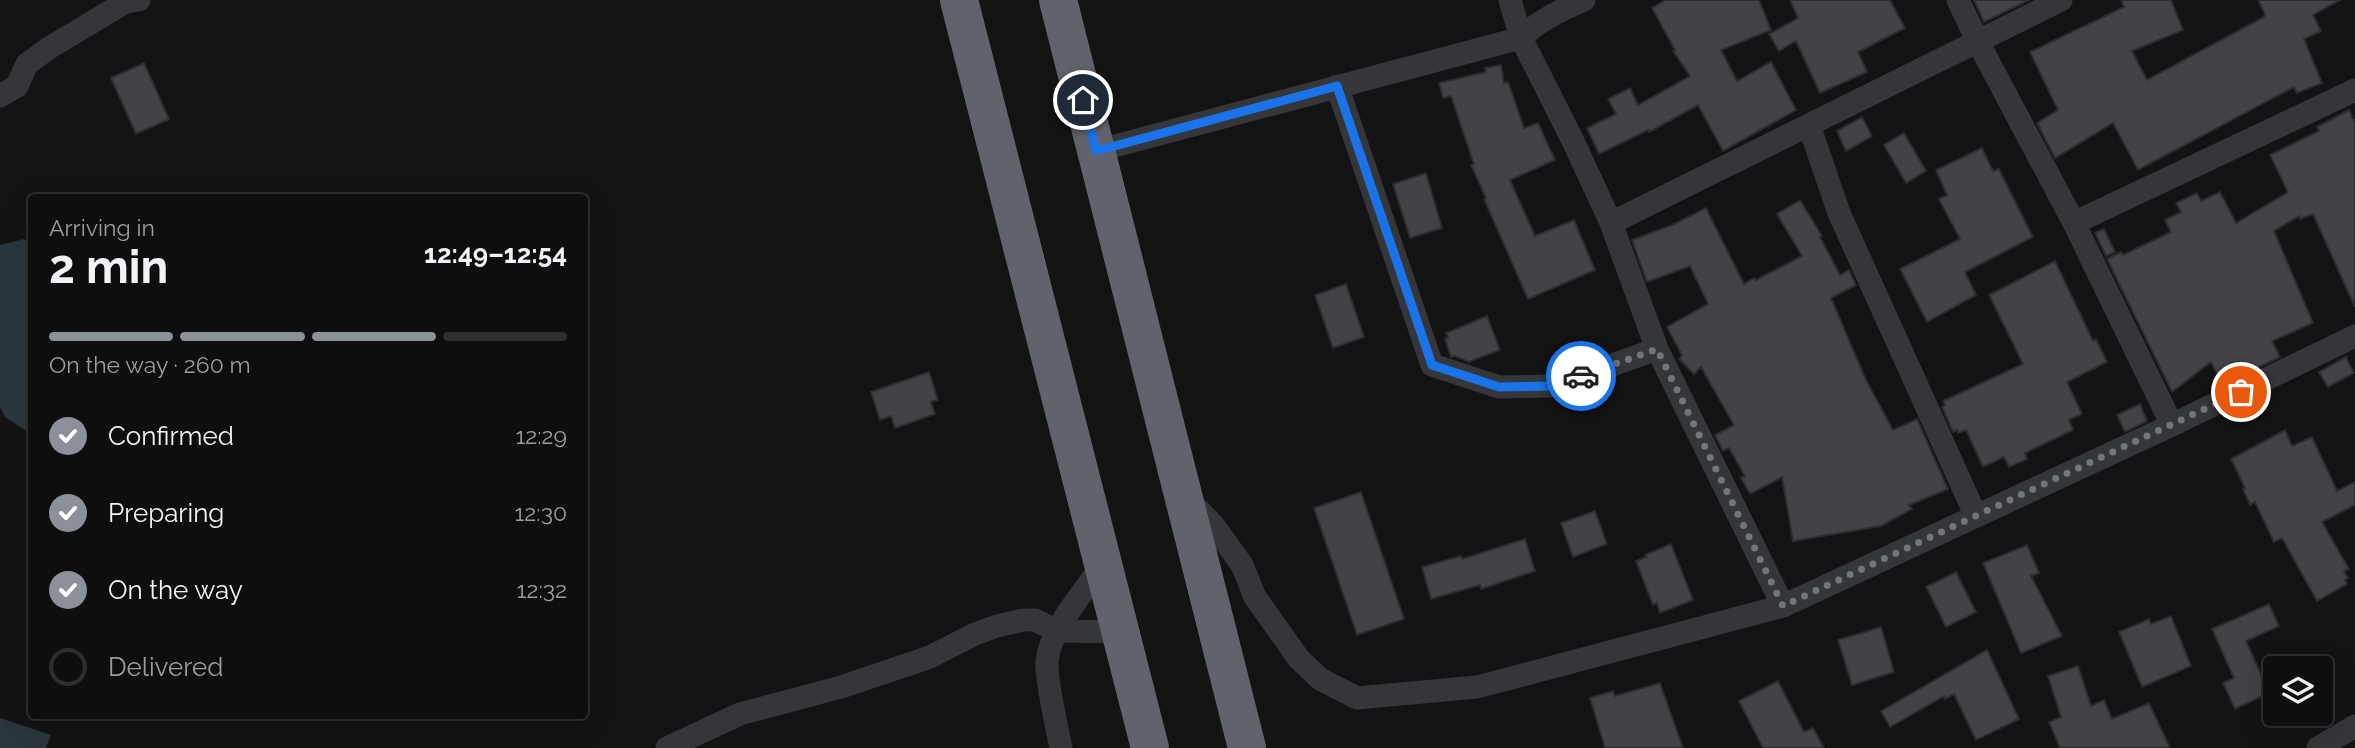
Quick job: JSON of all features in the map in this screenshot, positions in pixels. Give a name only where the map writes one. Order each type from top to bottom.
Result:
[{"type":"highway","points":[[959,0],[1150,748]]},
{"type":"highway","points":[[1058,0],[1247,748]]},
{"type":"street","points":[[0,96],[17,86],[27,64],[49,48],[126,2],[139,0]]},
{"type":"street","points":[[1510,0],[1521,38],[1611,223],[1657,349],[1783,606]]},
{"type":"street","points":[[1096,151],[1521,38],[1542,20],[1584,0]]},
{"type":"street","points":[[1958,0],[2074,223],[2172,425]]},
{"type":"street","points":[[1611,223],[2060,0]]},
{"type":"street","points":[[1337,86],[1432,365],[1499,387],[1553,386],[1657,349]]},
{"type":"street","points":[[2074,223],[2355,90]]},
{"type":"street","points":[[1809,125],[1839,213],[1976,516]]},
{"type":"street","points":[[1182,493],[1214,526],[1242,565],[1255,597],[1299,659],[1320,679],[1357,698],[1477,687],[1783,606],[2355,337]]},
{"type":"street","points":[[1061,748],[1047,664],[1050,645],[1103,564]]},
{"type":"street","points":[[667,748],[740,714],[841,687],[930,657],[997,626],[1035,620],[1057,631],[1120,632]]},
{"type":"street","points":[[2318,748],[2355,726]]},
{"type":"shaded area","points":[[24,239],[28,242],[28,432],[5,417],[0,407],[0,245]]},
{"type":"shaded area","points":[[0,718],[51,735],[46,748],[0,748]]},
{"type":"building","points":[[1666,0],[1759,0],[1771,30],[1721,50],[1737,81],[1771,62],[1796,110],[1723,151],[1698,105],[1649,132],[1648,130],[1599,154],[1587,128],[1616,114],[1608,99],[1630,88],[1638,105],[1690,76],[1673,51],[1675,50],[1652,8]]},
{"type":"building","points":[[1790,0],[1890,0],[1905,28],[1858,52],[1867,72],[1820,93],[1796,41],[1779,51],[1769,34],[1798,18]]},
{"type":"building","points":[[1974,0],[2029,0],[1984,22]]},
{"type":"building","points":[[2121,0],[2171,0],[2183,30],[2132,51],[2147,80],[2264,17],[2258,0],[2340,0],[2313,15],[2321,31],[2304,39],[2322,83],[2297,93],[2294,87],[2138,170],[2113,123],[2055,158],[2037,123],[2058,110],[2030,52],[2124,7]]},
{"type":"building","points":[[144,63],[169,119],[136,134],[111,78]]},
{"type":"building","points":[[1501,65],[1504,83],[1508,82],[1524,128],[1538,123],[1555,160],[1510,180],[1535,236],[1574,220],[1595,270],[1528,299],[1471,165],[1474,164],[1451,96],[1443,98],[1439,83],[1486,72],[1485,68]]},
{"type":"building","points":[[2349,110],[2355,123],[2355,307],[2313,214],[2300,219],[2299,216],[2274,231],[2313,323],[2272,341],[2280,357],[2222,385],[2211,362],[2172,392],[2107,259],[2121,252],[2123,255],[2171,232],[2165,220],[2181,212],[2176,203],[2197,193],[2201,201],[2220,192],[2236,223],[2288,192],[2270,155],[2319,131],[2317,127]]},
{"type":"building","points":[[1862,117],[1872,136],[1846,151],[1837,131]]},
{"type":"building","points":[[1904,133],[1926,171],[1906,183],[1884,145]]},
{"type":"building","points":[[1982,148],[1993,171],[1999,169],[2033,237],[1965,272],[1976,295],[1927,322],[1900,269],[1960,239],[1939,199],[1947,195],[1936,170]]},
{"type":"building","points":[[1426,173],[1442,228],[1410,238],[1393,184]]},
{"type":"building","points":[[1800,200],[1822,236],[1820,237],[1840,275],[1849,270],[1856,285],[1831,298],[1866,380],[1893,430],[1917,419],[1948,489],[1909,505],[1912,509],[1881,526],[1793,541],[1782,477],[1750,494],[1741,478],[1745,476],[1729,448],[1723,451],[1715,435],[1734,425],[1701,367],[1694,374],[1679,359],[1682,355],[1667,327],[1708,304],[1690,266],[1647,282],[1632,240],[1672,225],[1706,208],[1744,284],[1802,256],[1777,214]]},
{"type":"building","points":[[2104,229],[2115,252],[2106,256],[2095,233]]},
{"type":"building","points":[[2055,261],[2093,341],[2096,339],[2107,362],[2067,382],[2082,414],[2069,420],[2073,430],[2025,453],[2027,459],[2009,467],[2004,457],[1983,467],[1966,430],[1953,432],[1942,407],[1945,405],[1943,401],[2023,364],[1989,295]]},
{"type":"building","points":[[1346,284],[1364,337],[1333,348],[1315,295]]},
{"type":"building","points":[[1487,316],[1500,350],[1469,362],[1451,357],[1445,339],[1448,338],[1446,333]]},
{"type":"building","points":[[2346,357],[2354,373],[2328,387],[2319,372]]},
{"type":"building","points":[[929,372],[938,400],[931,402],[935,414],[895,428],[891,416],[880,420],[871,392]]},
{"type":"building","points":[[2140,404],[2147,421],[2125,432],[2117,415]]},
{"type":"building","points":[[2285,430],[2292,446],[2312,437],[2337,491],[2355,482],[2355,505],[2322,522],[2349,569],[2344,571],[2348,578],[2345,580],[2347,584],[2317,601],[2282,538],[2274,542],[2255,502],[2250,505],[2231,459]]},
{"type":"building","points":[[1361,492],[1404,619],[1357,635],[1314,508]]},
{"type":"building","points":[[1595,511],[1607,544],[1573,557],[1561,523]]},
{"type":"building","points":[[1525,539],[1535,571],[1481,589],[1480,585],[1431,599],[1422,567],[1461,556],[1462,559]]},
{"type":"building","points":[[1671,544],[1693,600],[1660,613],[1657,603],[1653,605],[1636,561]]},
{"type":"building","points":[[2027,545],[2039,573],[2031,576],[2062,636],[2021,653],[1983,563]]},
{"type":"building","points":[[1956,572],[1976,612],[1946,627],[1926,587]]},
{"type":"building","points":[[2269,604],[2279,626],[2246,641],[2263,679],[2263,696],[2235,709],[2223,683],[2234,678],[2212,629]]},
{"type":"building","points":[[2171,616],[2191,666],[2142,687],[2119,632],[2149,619],[2151,624]]},
{"type":"building","points":[[1881,627],[1894,672],[1852,685],[1838,640]]},
{"type":"building","points":[[1987,650],[2019,719],[1976,740],[1954,694],[1945,699],[1944,696],[1890,727],[1881,711]]},
{"type":"building","points":[[2078,666],[2091,706],[2104,700],[2112,719],[2149,703],[2170,748],[2060,748],[2049,722],[2061,717],[2048,676]]},
{"type":"building","points":[[1778,681],[1804,732],[1813,728],[1824,748],[1763,748],[1739,701]]},
{"type":"building","points":[[1660,683],[1683,748],[1605,748],[1590,698],[1613,691],[1615,696]]},
{"type":"way so far","points":[[1581,376],[1657,349],[1783,606],[2241,392]]},
{"type":"route","points":[[1083,100],[1096,151],[1337,86],[1432,365],[1499,387],[1553,386],[1581,376]]}]
